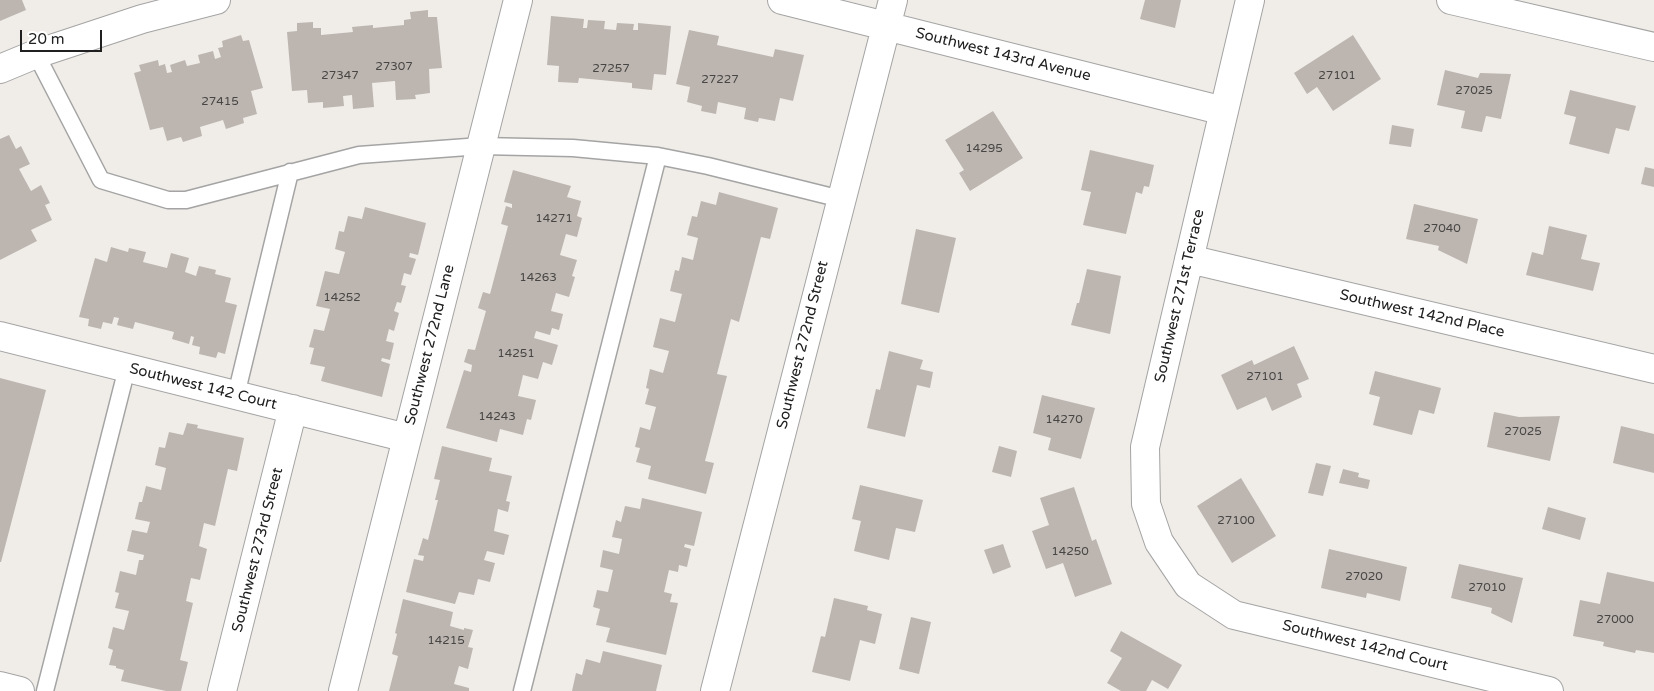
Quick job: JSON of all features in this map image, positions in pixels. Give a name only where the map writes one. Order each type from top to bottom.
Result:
[{"type":"street","points":[[0,69],[36,54],[142,19],[216,0]]},
{"type":"street","name":"Southwest 272nd Lane","points":[[343,691],[518,0]]},
{"type":"street","name":"Southwest 143rd Avenue","points":[[782,0],[889,13],[1224,112]]},
{"type":"street","name":"Southwest 271st Terrace","points":[[1188,585],[1159,542],[1146,504],[1145,447],[1250,0]]},
{"type":"street","points":[[1451,0],[1654,47]]},
{"type":"street","name":"Southwest 272nd Street","points":[[715,691],[889,13]]},
{"type":"street","name":"Southwest 142nd Place","points":[[1189,259],[1654,369]]},
{"type":"street","name":"Southwest 142 Court","points":[[0,336],[407,438]]},
{"type":"street","name":"Southwest 273rd Street","points":[[222,691],[293,410]]},
{"type":"street","name":"Southwest 142nd Court","points":[[1188,585],[1234,614],[1549,691]]},
{"type":"street","points":[[0,686],[20,691]]},
{"type":"lane","points":[[36,54],[101,180],[168,200],[186,200],[359,155],[481,146],[572,148],[658,156],[708,166],[841,199]]},
{"type":"lane","points":[[522,691],[658,156]]},
{"type":"lane","points":[[236,395],[290,172]]},
{"type":"lane","points":[[45,691],[127,368]]},
{"type":"building","points":[[0,0],[22,0],[26,10],[0,21]]},
{"type":"building","points":[[1145,0],[1181,0],[1175,28],[1140,19]]},
{"type":"building","points":[[428,10],[428,17],[437,17],[442,68],[429,69],[430,93],[415,95],[416,99],[396,100],[395,81],[372,83],[374,107],[353,109],[352,95],[343,96],[344,106],[323,108],[323,102],[308,103],[307,90],[292,91],[287,32],[297,31],[297,23],[313,22],[313,28],[321,28],[321,35],[353,32],[352,27],[373,25],[373,28],[404,25],[404,20],[411,19],[410,12]]},
{"type":"building","points":[[551,16],[584,19],[583,28],[587,28],[588,20],[605,21],[604,29],[616,30],[617,23],[634,24],[633,30],[638,30],[638,23],[671,26],[666,75],[654,74],[652,90],[632,88],[632,83],[579,78],[578,83],[558,82],[559,66],[547,65]]},
{"type":"building","points":[[689,30],[719,36],[717,45],[773,57],[775,49],[804,55],[793,101],[780,98],[775,121],[759,118],[758,122],[744,119],[746,108],[718,102],[716,114],[701,111],[702,106],[687,102],[690,87],[676,84]]},
{"type":"building","points":[[241,35],[243,41],[249,40],[263,88],[251,91],[257,114],[243,118],[244,123],[226,129],[223,120],[200,127],[202,136],[183,142],[181,137],[167,141],[163,127],[150,130],[134,73],[141,71],[139,65],[158,60],[159,66],[165,64],[167,73],[172,72],[170,65],[185,60],[187,66],[200,63],[198,55],[213,51],[215,59],[221,57],[218,48],[223,47],[222,41]]},
{"type":"building","points":[[1353,35],[1381,79],[1333,111],[1317,87],[1307,94],[1294,73]]},
{"type":"building","points":[[1445,70],[1478,78],[1480,73],[1511,74],[1501,119],[1486,116],[1482,132],[1461,128],[1465,111],[1437,105]]},
{"type":"building","points":[[1570,90],[1636,106],[1629,131],[1616,128],[1609,154],[1569,144],[1576,117],[1564,114]]},
{"type":"building","points":[[993,111],[1023,158],[970,191],[959,173],[964,170],[945,140]]},
{"type":"building","points":[[1392,125],[1414,129],[1411,147],[1389,144]]},
{"type":"building","points":[[9,135],[16,149],[21,146],[30,164],[19,169],[31,191],[41,185],[50,203],[45,205],[52,220],[31,230],[37,241],[0,260],[0,139]]},
{"type":"building","points":[[1090,150],[1154,165],[1149,187],[1144,186],[1142,194],[1136,192],[1126,234],[1083,225],[1091,192],[1081,190]]},
{"type":"building","points":[[1645,167],[1654,169],[1654,187],[1641,184]]},
{"type":"building","points":[[513,170],[571,186],[567,197],[581,201],[577,216],[582,218],[577,237],[566,234],[560,255],[577,260],[572,276],[575,277],[569,297],[556,293],[551,311],[563,314],[559,330],[552,328],[550,335],[536,331],[534,338],[558,345],[552,365],[543,362],[538,379],[523,375],[518,396],[536,400],[531,420],[527,419],[523,435],[500,429],[497,442],[446,428],[464,370],[471,372],[472,365],[464,362],[468,349],[475,350],[486,311],[478,308],[483,292],[490,294],[508,226],[501,224],[506,206],[512,208],[512,204],[504,202]]},
{"type":"building","points":[[719,192],[778,208],[770,239],[761,237],[739,322],[731,319],[717,374],[727,376],[705,461],[714,463],[706,494],[648,479],[651,466],[636,462],[640,448],[635,447],[640,427],[650,430],[656,407],[645,404],[649,389],[646,388],[650,369],[663,373],[669,351],[653,347],[660,318],[675,322],[682,294],[670,291],[675,270],[679,271],[682,257],[693,260],[698,238],[687,235],[692,216],[697,217],[701,201],[716,205]]},
{"type":"building","points":[[1414,204],[1478,219],[1467,264],[1438,250],[1439,246],[1406,239]]},
{"type":"building","points":[[365,207],[426,223],[418,255],[410,253],[409,257],[416,259],[411,275],[404,273],[401,285],[406,286],[401,303],[397,302],[394,311],[399,313],[394,331],[389,329],[386,341],[394,343],[390,360],[382,358],[381,361],[390,364],[382,397],[321,381],[325,367],[310,364],[314,348],[309,347],[314,329],[324,331],[330,309],[316,306],[325,271],[339,274],[345,252],[335,249],[339,231],[344,232],[348,216],[362,219]]},
{"type":"building","points":[[1549,226],[1587,235],[1581,259],[1600,263],[1593,291],[1526,275],[1532,252],[1543,255]]},
{"type":"building","points":[[916,229],[956,238],[939,313],[901,304]]},
{"type":"building","points":[[111,247],[128,252],[129,248],[146,252],[143,262],[167,268],[171,253],[189,258],[185,272],[196,276],[199,266],[216,270],[215,274],[231,278],[225,302],[237,305],[225,354],[218,352],[216,358],[199,354],[200,347],[192,345],[194,337],[191,336],[189,344],[172,339],[174,332],[135,322],[133,329],[117,325],[119,318],[114,317],[112,324],[103,322],[101,329],[88,326],[89,319],[79,317],[95,258],[107,262]]},
{"type":"building","points":[[1087,269],[1121,276],[1110,334],[1071,325],[1077,303],[1079,303]]},
{"type":"building","points":[[1294,346],[1309,379],[1297,384],[1302,397],[1272,411],[1266,397],[1237,410],[1221,375],[1252,360],[1254,365]]},
{"type":"building","points":[[889,351],[923,360],[920,369],[933,372],[930,388],[917,385],[905,437],[867,428],[876,389],[880,390]]},
{"type":"building","points":[[1375,371],[1441,388],[1434,414],[1419,410],[1412,435],[1373,425],[1380,397],[1369,394]]},
{"type":"building","points":[[0,378],[46,390],[1,562],[0,562]]},
{"type":"building","points":[[1042,395],[1095,408],[1081,459],[1048,450],[1051,438],[1033,433]]},
{"type":"building","points":[[1494,412],[1519,417],[1560,416],[1550,461],[1487,447]]},
{"type":"building","points":[[187,423],[198,425],[197,428],[244,438],[237,471],[228,469],[215,526],[204,523],[199,546],[207,549],[200,580],[191,578],[186,601],[193,603],[180,660],[188,662],[181,691],[166,691],[121,681],[124,670],[109,665],[113,650],[108,648],[113,627],[124,630],[129,611],[115,608],[119,593],[115,592],[120,571],[136,575],[139,560],[143,560],[144,555],[127,551],[132,530],[147,533],[150,522],[135,519],[139,502],[142,502],[146,486],[161,490],[166,468],[155,465],[159,447],[165,448],[169,432],[183,435]]},
{"type":"building","points":[[1621,426],[1654,434],[1654,473],[1613,463]]},
{"type":"building","points":[[442,446],[492,458],[489,471],[512,476],[506,501],[510,502],[508,512],[498,509],[494,531],[509,535],[504,555],[487,551],[484,560],[495,563],[490,582],[478,579],[474,595],[459,592],[455,604],[406,592],[414,559],[423,561],[424,556],[418,555],[423,538],[428,540],[438,500],[435,500],[440,480],[434,479]]},
{"type":"building","points":[[999,446],[1017,451],[1011,477],[992,472]]},
{"type":"building","points":[[1316,463],[1331,466],[1323,496],[1308,493]]},
{"type":"building","points":[[1343,469],[1359,473],[1358,477],[1370,480],[1368,489],[1339,483]]},
{"type":"building","points":[[1241,478],[1276,536],[1232,563],[1197,506]]},
{"type":"building","points":[[860,485],[923,500],[915,532],[896,528],[889,560],[854,551],[861,521],[852,519]]},
{"type":"building","points":[[1074,487],[1092,541],[1096,539],[1112,584],[1075,597],[1063,563],[1046,569],[1032,531],[1049,525],[1040,498]]},
{"type":"building","points":[[642,498],[702,512],[694,546],[685,544],[684,547],[691,549],[687,567],[679,565],[678,572],[669,570],[664,592],[672,594],[670,602],[678,603],[666,655],[606,642],[610,628],[596,625],[600,609],[593,607],[597,590],[608,592],[613,570],[600,567],[603,550],[619,554],[622,539],[612,537],[616,520],[621,522],[625,506],[640,509]]},
{"type":"building","points":[[1548,507],[1586,518],[1580,540],[1542,529]]},
{"type":"building","points":[[1003,544],[1011,567],[993,574],[984,550]]},
{"type":"building","points":[[1329,549],[1407,567],[1400,601],[1367,593],[1366,598],[1321,588]]},
{"type":"building","points":[[1459,564],[1523,578],[1512,623],[1491,613],[1492,608],[1451,598]]},
{"type":"building","points":[[1607,572],[1654,582],[1654,653],[1636,650],[1635,653],[1603,646],[1604,642],[1573,636],[1580,600],[1600,604]]},
{"type":"building","points":[[834,598],[868,606],[867,610],[882,614],[875,644],[860,640],[850,681],[812,672],[821,636],[825,637]]},
{"type":"building","points":[[403,599],[453,612],[450,626],[464,630],[464,628],[473,630],[468,647],[473,648],[468,669],[459,666],[454,684],[469,688],[469,691],[389,691],[398,656],[392,654]]},
{"type":"building","points":[[911,617],[931,622],[919,674],[899,669]]},
{"type":"building","points":[[1121,631],[1182,665],[1168,689],[1152,680],[1146,691],[1121,691],[1107,683],[1122,658],[1110,651]]},
{"type":"building","points":[[603,651],[662,665],[656,691],[572,691],[576,673],[582,675],[586,659],[600,663]]}]
